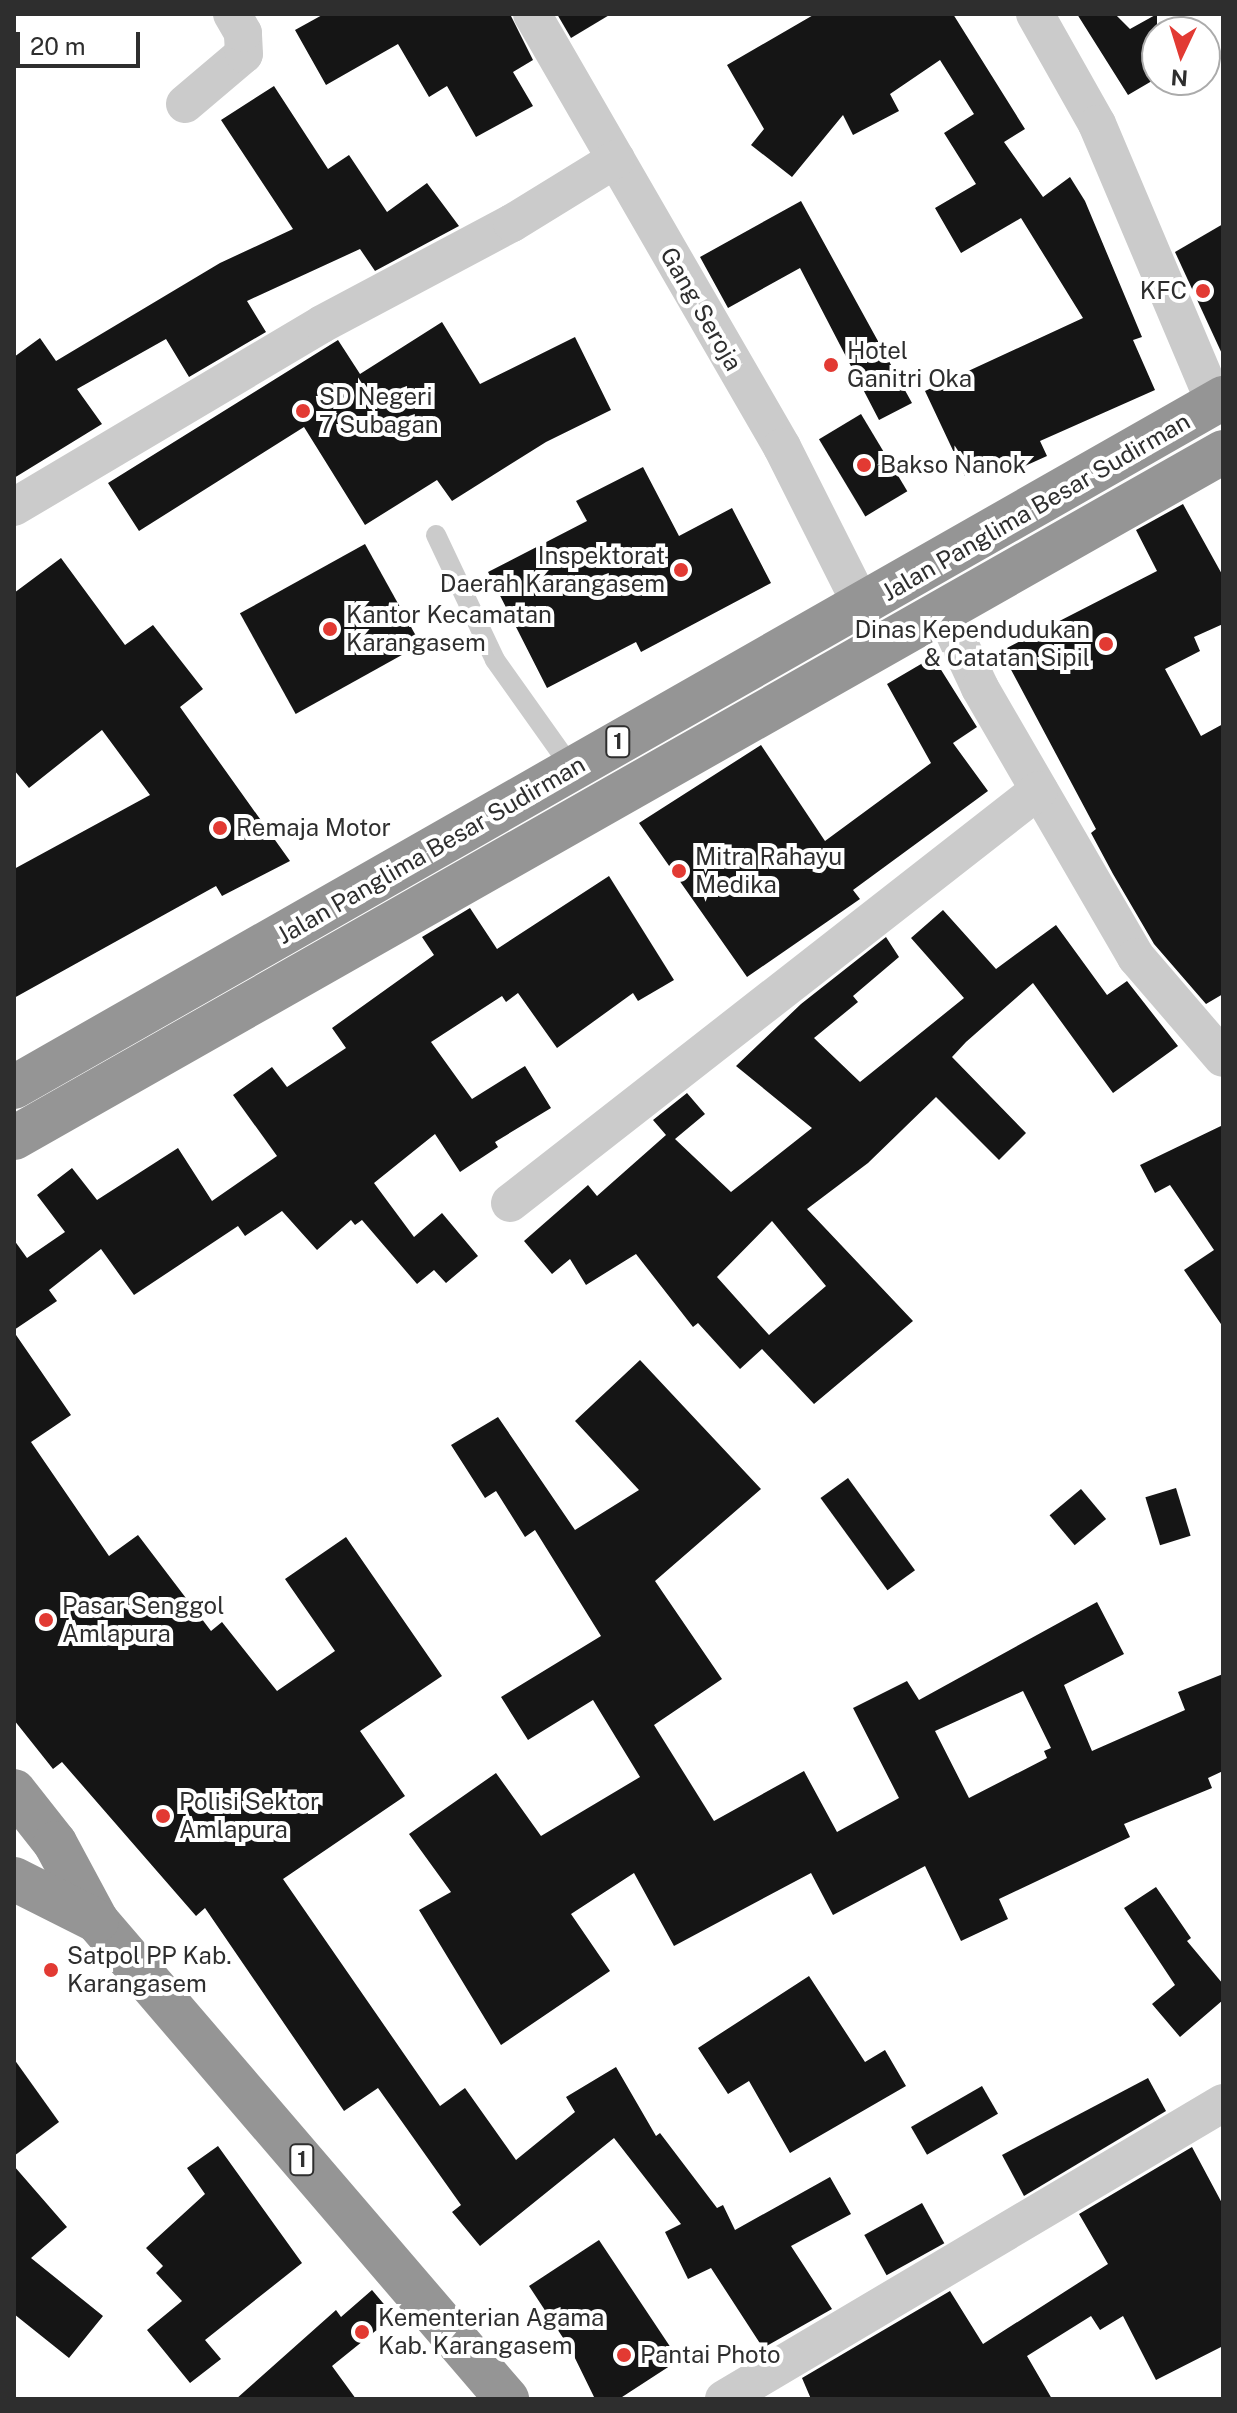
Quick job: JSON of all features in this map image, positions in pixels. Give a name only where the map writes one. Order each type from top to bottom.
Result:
[{"type":"highway","name":"Jalan Panglima Besar Sudirman","points":[[14,1087],[574,771],[643,727],[863,608],[1219,401]]},
{"type":"highway","name":"Jalan Panglima Besar Sudirman","points":[[14,1138],[1223,452]]},
{"type":"highway","points":[[643,727],[668,767]]},
{"type":"highway","name":"1","points":[[14,1791],[55,1843],[97,1921],[507,2399]]},
{"type":"highway","name":"1","points":[[14,1879],[97,1921]]},
{"type":"street","points":[[185,104],[244,54],[243,33],[232,14]]},
{"type":"street","name":"Gang Seroja","points":[[532,14],[782,447],[863,608]]},
{"type":"street","points":[[1035,14],[1097,124],[1219,401]]},
{"type":"street","points":[[14,507],[322,324],[512,223],[616,159]]},
{"type":"street","points":[[944,611],[980,688],[1136,957],[1223,1058]]},
{"type":"street","points":[[510,1203],[1039,790]]},
{"type":"street","points":[[724,2399],[1223,2103]]},
{"type":"lane","points":[[436,535],[495,660],[574,771]]},
{"type":"building","points":[[324,14],[510,14],[533,60],[513,72],[533,106],[476,137],[447,86],[429,97],[398,44],[326,85],[295,30]]},
{"type":"building","points":[[557,14],[611,14],[571,38]]},
{"type":"building","points":[[815,14],[953,14],[1025,129],[1004,142],[1043,197],[1070,177],[1085,201],[1142,337],[1133,340],[1155,390],[1040,441],[1047,456],[1005,475],[998,460],[965,476],[925,391],[1083,318],[1021,218],[961,253],[935,208],[976,184],[944,133],[974,114],[940,60],[890,94],[899,111],[853,135],[843,115],[792,177],[751,145],[764,129],[727,65]]},
{"type":"building","points":[[1077,14],[1115,14],[1130,29],[1141,23],[1141,87],[1128,95]]},
{"type":"building","points":[[274,86],[328,169],[349,155],[387,212],[427,183],[459,226],[375,271],[360,249],[247,301],[266,332],[189,377],[166,339],[77,389],[102,424],[14,478],[14,357],[40,338],[56,361],[220,263],[293,229],[221,120]]},
{"type":"building","points":[[801,201],[912,403],[879,420],[800,268],[728,308],[700,257]]},
{"type":"building","name":"KFC","points":[[1223,224],[1223,356],[1175,252]]},
{"type":"building","points":[[442,322],[480,384],[575,337],[611,410],[546,442],[452,501],[437,480],[365,525],[304,427],[139,531],[108,483],[338,340],[360,374]]},
{"type":"building","name":"Bakso Nanok","points":[[861,414],[907,491],[865,516],[819,439]]},
{"type":"building","points":[[643,467],[679,536],[732,508],[771,583],[641,652],[636,642],[547,688],[488,572],[587,521],[576,501]]},
{"type":"building","points":[[1183,504],[1223,576],[1223,624],[1194,637],[1200,651],[1165,669],[1201,736],[1223,724],[1223,994],[1206,1004],[1154,944],[1113,874],[1091,833],[1096,829],[1001,651],[1157,571],[1136,530]]},
{"type":"building","name":"Kantor Kecamatan Karangasem","points":[[365,544],[421,645],[296,714],[240,613]]},
{"type":"building","points":[[61,558],[125,645],[153,625],[203,689],[180,707],[290,861],[222,896],[216,886],[14,998],[14,869],[150,795],[102,730],[29,788],[14,770],[14,593]]},
{"type":"building","points":[[933,657],[977,727],[953,743],[988,791],[853,890],[860,899],[747,977],[639,823],[761,745],[825,841],[931,763],[887,684]]},
{"type":"building","points":[[609,876],[674,980],[638,1001],[633,993],[557,1048],[518,993],[506,1002],[502,996],[431,1042],[472,1099],[525,1066],[551,1108],[495,1142],[498,1147],[460,1172],[435,1134],[374,1183],[414,1237],[442,1213],[478,1256],[446,1283],[434,1270],[417,1284],[362,1220],[355,1225],[351,1220],[317,1250],[282,1211],[245,1236],[238,1226],[134,1295],[101,1249],[49,1290],[57,1301],[14,1330],[14,1240],[27,1258],[65,1232],[37,1195],[72,1168],[97,1200],[178,1148],[212,1201],[277,1156],[233,1095],[272,1067],[287,1087],[346,1048],[332,1028],[434,955],[422,937],[470,908],[497,949]]},
{"type":"building","points":[[943,910],[996,969],[1056,925],[1107,995],[1127,981],[1178,1046],[1113,1093],[1033,983],[966,1042],[952,1057],[1026,1133],[999,1160],[936,1097],[868,1163],[807,1209],[913,1321],[814,1404],[762,1349],[740,1369],[698,1323],[693,1327],[636,1254],[586,1285],[570,1259],[552,1274],[524,1241],[588,1185],[597,1196],[666,1135],[653,1120],[687,1093],[705,1114],[675,1139],[731,1192],[812,1128],[736,1066],[801,1004],[886,937],[899,957],[853,996],[858,1002],[814,1038],[860,1082],[964,998],[911,938]],"holes":[[[772,1221],[826,1286],[769,1335],[717,1277]]]},
{"type":"building","points":[[1223,1125],[1223,1327],[1184,1270],[1214,1250],[1170,1185],[1155,1193],[1140,1165]]},
{"type":"building","points":[[14,1332],[71,1415],[31,1442],[109,1556],[138,1535],[211,1631],[222,1622],[277,1691],[335,1651],[285,1579],[346,1537],[442,1676],[360,1731],[405,1796],[283,1879],[440,2106],[465,2088],[516,2160],[575,2112],[566,2097],[616,2067],[656,2136],[660,2133],[717,2208],[723,2205],[735,2230],[830,2177],[851,2214],[791,2246],[832,2309],[763,2348],[711,2268],[688,2279],[665,2232],[681,2224],[614,2138],[480,2246],[452,2212],[461,2205],[378,2088],[344,2111],[205,1908],[196,1916],[62,1762],[53,1769],[14,1720]]},
{"type":"building","points":[[640,1360],[761,1489],[655,1581],[722,1679],[654,1725],[714,1821],[804,1771],[837,1832],[899,1798],[853,1708],[907,1681],[919,1700],[1097,1602],[1124,1654],[1064,1685],[1092,1751],[1185,1710],[1178,1692],[1223,1674],[1223,1771],[1208,1778],[1212,1788],[1124,1824],[1130,1837],[999,1899],[1008,1919],[961,1941],[925,1866],[833,1915],[811,1873],[674,1946],[634,1873],[571,1914],[610,1971],[501,2045],[419,1910],[451,1892],[409,1834],[496,1773],[541,1836],[640,1777],[593,1700],[528,1740],[501,1697],[601,1636],[535,1530],[525,1537],[496,1491],[485,1498],[451,1445],[498,1417],[575,1530],[639,1490],[575,1421]],"holes":[[[1023,1691],[1051,1748],[1044,1751],[1047,1758],[969,1798],[935,1731]]]},
{"type":"building","points":[[848,1478],[915,1570],[888,1590],[820,1498]]},
{"type":"building","points":[[1176,1488],[1191,1536],[1160,1545],[1145,1497]]},
{"type":"building","points":[[1081,1489],[1106,1519],[1075,1545],[1050,1515]]},
{"type":"building","points":[[1156,1887],[1191,1938],[1187,1941],[1223,1984],[1223,2000],[1180,2037],[1152,2004],[1175,1985],[1124,1908]]},
{"type":"building","points":[[809,1976],[865,2062],[885,2050],[906,2086],[790,2153],[749,2081],[728,2094],[698,2048]]},
{"type":"building","points":[[14,2059],[59,2122],[14,2156]]},
{"type":"building","points":[[1148,2078],[1166,2111],[1024,2196],[1002,2155]]},
{"type":"building","points":[[982,2086],[998,2114],[927,2155],[911,2127]]},
{"type":"building","points":[[218,2146],[302,2263],[205,2340],[221,2359],[190,2383],[147,2330],[182,2301],[156,2273],[163,2266],[146,2248],[205,2194],[187,2168]]},
{"type":"building","points":[[1192,2147],[1223,2205],[1223,2346],[1156,2380],[1123,2316],[1100,2330],[1091,2316],[1027,2356],[1052,2399],[811,2399],[802,2378],[950,2291],[983,2344],[1108,2264],[1079,2214]]},
{"type":"building","points":[[14,2166],[67,2227],[31,2258],[103,2316],[69,2358],[14,2314]]},
{"type":"building","points":[[922,2203],[944,2243],[887,2275],[864,2235]]},
{"type":"building","points":[[599,2240],[679,2360],[619,2399],[595,2399],[571,2350],[529,2286]]},
{"type":"building","points":[[372,2290],[394,2316],[332,2366],[356,2399],[236,2399],[336,2310],[341,2317]]},
{"type":"place","name":"KFC","points":[[1203,291]]},
{"type":"place","name":"Hotel Ganitri Oka","points":[[831,365]]},
{"type":"place","name":"SD Negeri 7 Subagan","points":[[303,411]]},
{"type":"place","name":"Bakso Nanok","points":[[864,465]]},
{"type":"place","name":"Inspektorat Daerah Karangasem","points":[[681,570]]},
{"type":"place","name":"Kantor Kecamatan Karangasem","points":[[330,629]]},
{"type":"place","name":"Dinas Kependudukan & Catatan Sipil","points":[[1106,644]]},
{"type":"place","name":"Remaja Motor","points":[[220,828]]},
{"type":"place","name":"Mitra Rahayu Medika","points":[[679,871]]},
{"type":"place","name":"Pasar Senggol Amlapura","points":[[46,1620]]},
{"type":"place","name":"Polisi Sektor Amlapura","points":[[163,1816]]},
{"type":"place","name":"Satpol PP Kab. Karangasem","points":[[51,1970]]},
{"type":"place","name":"Kementerian Agama Kab. Karangasem","points":[[362,2332]]},
{"type":"place","name":"Pantai Photo","points":[[624,2355]]}]
